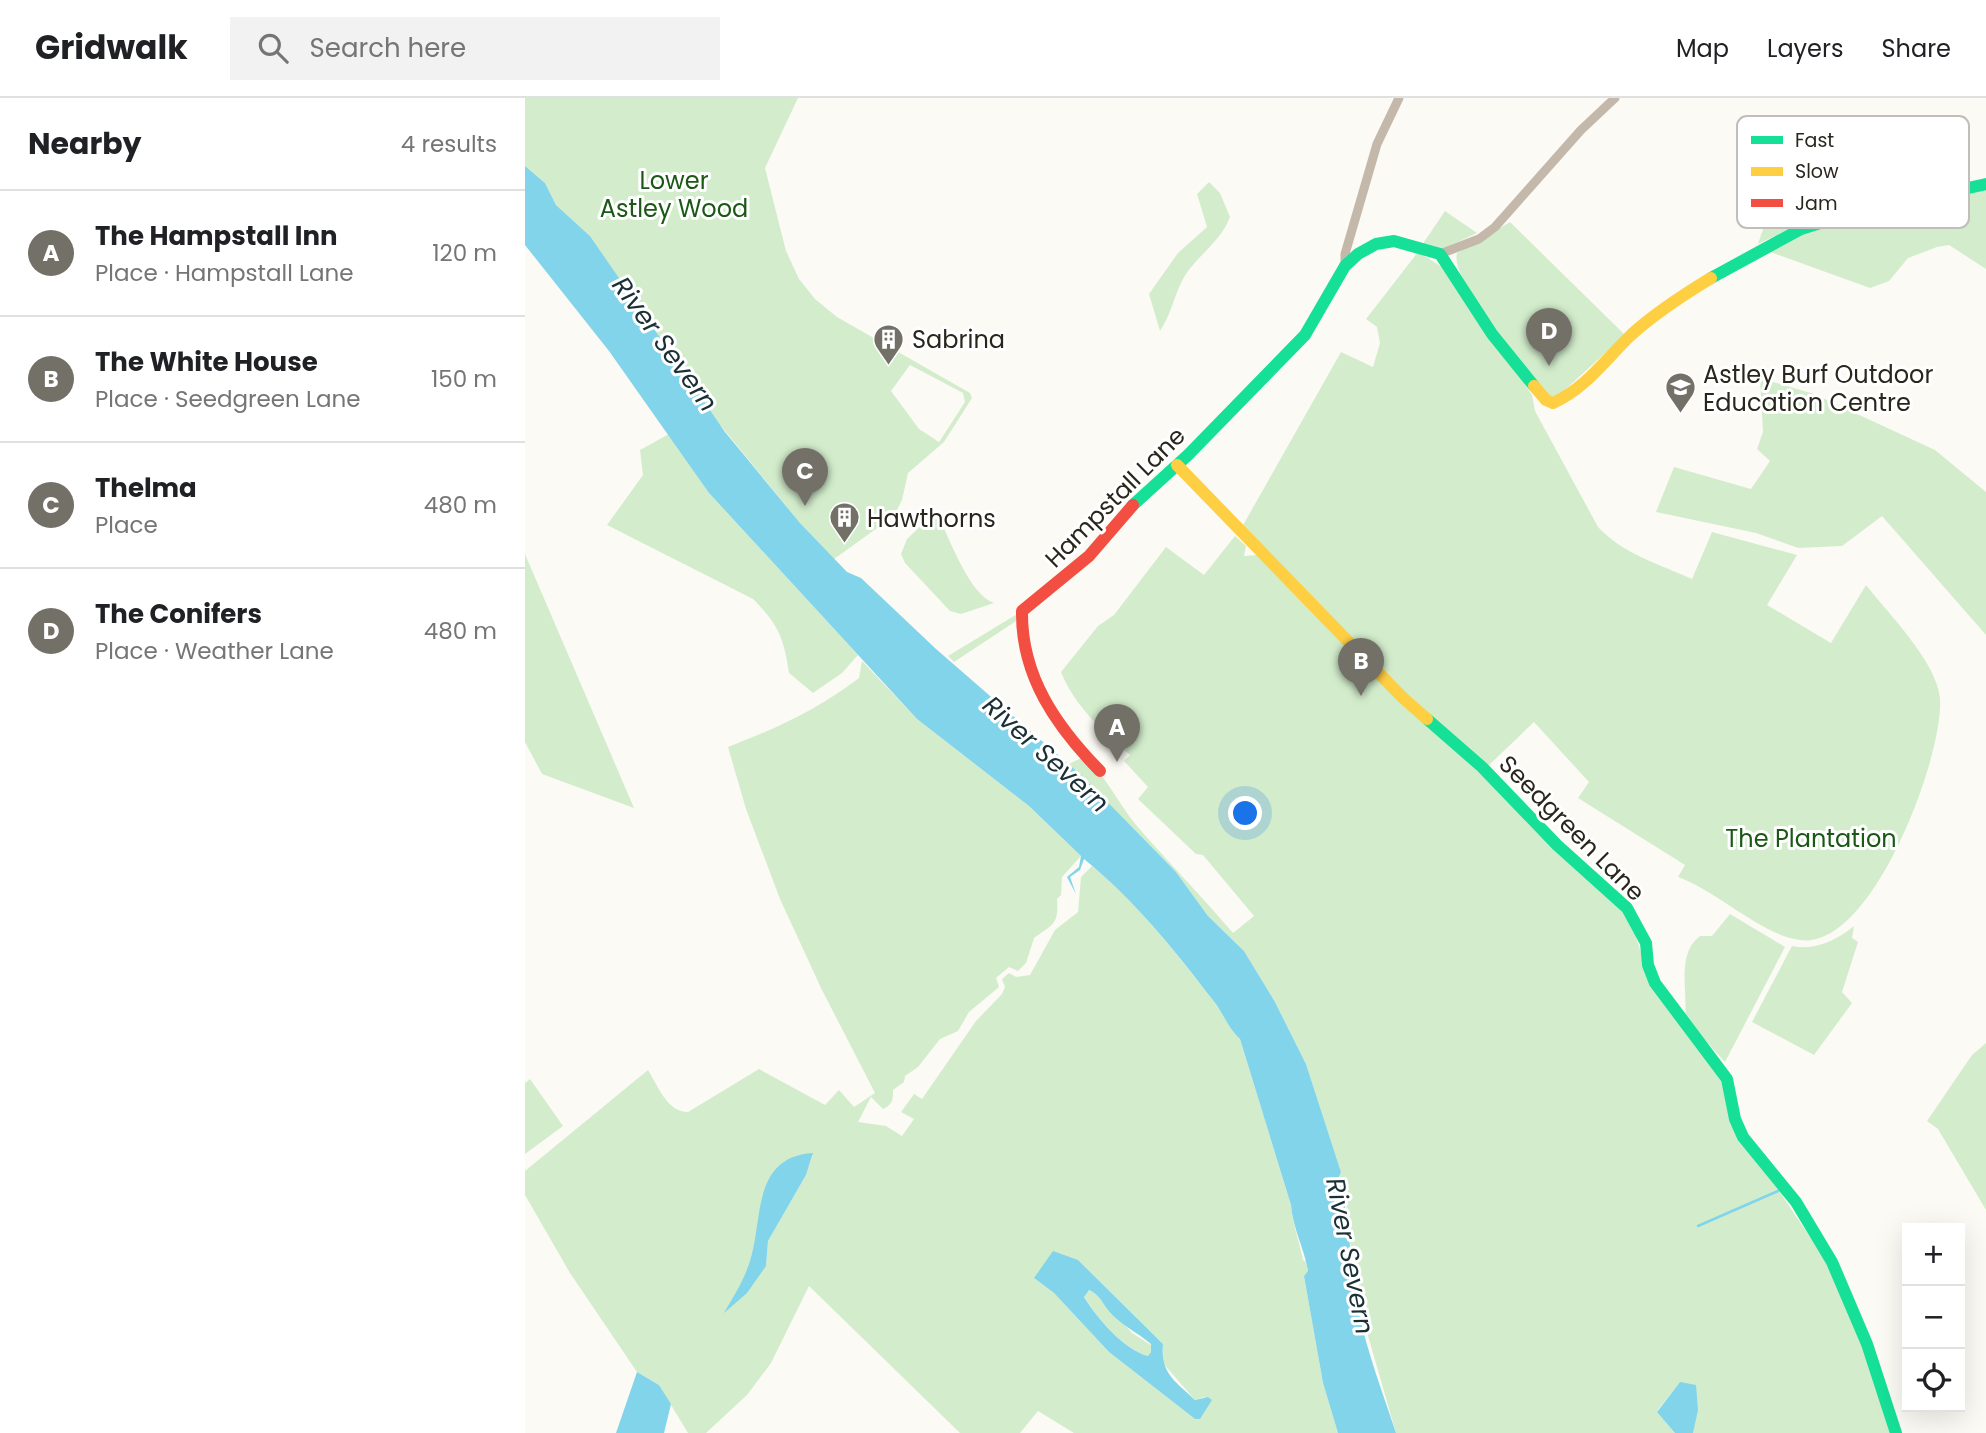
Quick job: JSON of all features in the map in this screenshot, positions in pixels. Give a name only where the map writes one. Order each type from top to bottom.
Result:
[{"type":"street","points":[[1345,266],[1345,254],[1367,174],[1399,98]]},
{"type":"street","points":[[1440,254],[1479,239],[1495,227],[1581,130],[1615,98]]},
{"type":"street","points":[[1345,266],[1376,244],[1394,241],[1440,254],[1492,334],[1549,402],[1561,401],[1656,316],[1721,272],[1784,236],[1805,228]]},
{"type":"street","name":"Hampstall Lane","points":[[1100,771],[1074,744],[1042,695],[1025,643],[1023,611],[1089,556],[1142,495],[1177,465],[1305,335],[1345,266]]},
{"type":"street","name":"Seedgreen Lane","points":[[1177,465],[1402,697],[1482,767],[1557,845],[1627,908],[1646,943],[1648,965],[1655,983],[1727,1079],[1735,1119],[1744,1137],[1796,1202],[1832,1262],[1867,1344],[1896,1433]]},
{"type":"green space","name":"Lower Astley Wood","points":[[525,98],[798,98],[765,168],[786,251],[799,279],[815,299],[837,317],[970,393],[972,398],[944,442],[908,473],[902,500],[894,516],[834,559],[800,523],[704,405],[590,236],[556,205],[545,183],[525,166]],"holes":[[[910,365],[963,393],[965,402],[939,442],[919,429],[891,391]]]},
{"type":"green space","points":[[1209,182],[1220,193],[1230,217],[1220,235],[1187,272],[1160,331],[1149,294],[1178,253],[1207,227],[1197,194]]},
{"type":"green space","points":[[1986,189],[1986,269],[1949,245],[1908,258],[1889,281],[1870,288],[1765,250],[1812,228],[1969,228],[1969,193]]},
{"type":"green space","points":[[1445,211],[1477,233],[1441,250],[1422,245]]},
{"type":"green space","points":[[1510,222],[1625,335],[1557,397],[1549,396],[1492,326],[1465,284],[1458,266],[1457,253]]},
{"type":"green space","points":[[1763,228],[1792,228],[1758,244]]},
{"type":"green space","name":"The Plantation","points":[[1418,252],[1445,269],[1532,395],[1535,411],[1598,527],[1608,536],[1642,558],[1692,579],[1712,532],[1797,555],[1767,605],[1831,643],[1866,585],[1898,623],[1931,670],[1940,699],[1938,726],[1930,762],[1916,803],[1898,845],[1877,883],[1853,915],[1827,935],[1800,940],[1785,936],[1755,922],[1709,892],[1678,877],[1685,865],[1578,798],[1589,782],[1534,722],[1488,766],[1397,685],[1242,527],[1341,352],[1373,367],[1380,343],[1377,327],[1366,319]]},
{"type":"green space","points":[[1760,378],[1814,394],[1935,450],[1986,492],[1986,635],[1882,516],[1842,546],[1798,548],[1756,533],[1656,512],[1674,467],[1751,489],[1770,461],[1757,449],[1763,432]]},
{"type":"green space","points":[[669,434],[709,493],[858,655],[842,673],[813,693],[789,673],[779,632],[753,599],[607,525],[643,475],[640,450]]},
{"type":"green space","points":[[929,518],[940,520],[969,579],[985,598],[994,603],[961,614],[950,611],[905,563],[901,554],[907,539]]},
{"type":"green space","points":[[1235,536],[1246,546],[1244,556],[1258,555],[1622,908],[1636,936],[1644,963],[1720,1067],[1743,1137],[1828,1264],[1850,1311],[1893,1433],[1693,1433],[1680,1382],[1657,1411],[1675,1433],[1396,1433],[1362,1315],[1352,1268],[1348,1212],[1339,1177],[1341,1172],[1306,1064],[1275,1002],[1244,951],[1208,916],[1176,872],[1067,765],[1085,756],[1101,774],[1135,824],[1233,933],[1254,916],[1203,855],[1196,854],[1138,799],[1148,787],[1124,761],[1130,755],[1082,707],[1061,672],[1098,626],[1114,615],[1166,547],[1204,575]]},
{"type":"green space","points":[[525,554],[634,808],[542,774],[525,742]]},
{"type":"green space","points":[[1022,611],[1022,617],[954,662],[948,656]]},
{"type":"green space","points":[[862,661],[917,719],[1029,806],[1081,856],[1062,877],[1055,920],[1034,938],[1026,963],[1018,971],[1009,967],[996,978],[999,987],[969,1012],[958,1031],[940,1039],[918,1067],[905,1076],[904,1082],[893,1090],[891,1103],[883,1109],[871,1097],[858,1122],[886,1126],[902,1136],[914,1119],[901,1112],[914,1094],[922,1099],[976,1021],[1002,994],[1005,987],[1002,979],[1009,973],[1016,977],[1030,975],[1055,930],[1078,912],[1081,877],[1092,866],[1125,896],[1155,929],[1216,1004],[1240,1039],[1291,1205],[1303,1260],[1306,1262],[1308,1272],[1304,1276],[1323,1383],[1338,1433],[1074,1433],[1038,1411],[1020,1433],[960,1433],[809,1286],[771,1363],[747,1395],[706,1433],[688,1433],[659,1385],[637,1372],[570,1273],[525,1195],[525,1171],[648,1070],[669,1103],[674,1108],[688,1112],[759,1069],[825,1105],[839,1090],[854,1107],[875,1093],[821,988],[780,899],[746,809],[728,747],[796,717],[828,700],[859,678]],"holes":[[[813,1154],[806,1175],[768,1241],[766,1266],[726,1311]],[[1078,1260],[1163,1344],[1162,1362],[1195,1400],[1205,1397],[1195,1419],[1109,1352],[1054,1293],[1034,1278]]]},
{"type":"green space","points":[[1730,914],[1785,947],[1725,1062],[1685,1018],[1685,963],[1693,944],[1700,936],[1712,936]]},
{"type":"green space","points":[[1854,926],[1852,938],[1858,942],[1842,992],[1852,1003],[1814,1055],[1752,1022],[1792,946],[1817,946],[1840,936]]},
{"type":"green space","points":[[1986,1043],[1986,1210],[1938,1129],[1927,1121],[1972,1055]]},
{"type":"green space","points":[[530,1079],[563,1126],[525,1154],[525,1083]]},
{"type":"green space","points":[[1089,1290],[1101,1297],[1132,1333],[1151,1345],[1148,1356],[1120,1340],[1103,1323],[1084,1296]]},
{"type":"water","name":"River Severn","points":[[525,166],[545,183],[556,205],[590,236],[725,432],[800,523],[847,572],[861,578],[936,649],[1081,775],[1176,872],[1208,916],[1244,951],[1275,1002],[1306,1064],[1341,1172],[1339,1177],[1346,1211],[1358,1310],[1396,1433],[1338,1433],[1323,1383],[1304,1276],[1308,1271],[1291,1205],[1240,1039],[1216,1004],[1137,908],[1084,859],[1080,870],[1070,877],[1076,894],[1067,877],[1079,867],[1081,856],[1029,806],[917,719],[709,493],[609,351],[525,245]]},
{"type":"water","points":[[813,1153],[806,1175],[768,1241],[766,1266],[747,1293],[724,1313],[749,1264],[763,1194],[769,1179],[779,1166],[793,1157]]},
{"type":"water","points":[[1053,1251],[1078,1260],[1163,1344],[1164,1362],[1175,1382],[1195,1400],[1208,1397],[1212,1400],[1200,1419],[1195,1419],[1109,1352],[1054,1293],[1034,1278]],"holes":[[[1089,1290],[1098,1296],[1117,1320],[1151,1344],[1148,1356],[1129,1347],[1103,1323],[1084,1297]]]},
{"type":"water","points":[[637,1372],[659,1385],[671,1404],[664,1433],[616,1433]]},
{"type":"water","points":[[1680,1382],[1696,1385],[1698,1410],[1693,1433],[1675,1433],[1657,1412]]},
{"type":"waterway","points":[[1698,1226],[1778,1191]]},
{"type":"traffic: fast","points":[[1969,188],[1986,184]]},
{"type":"traffic: fast","points":[[1711,278],[1804,228]]},
{"type":"traffic: fast","points":[[1133,505],[1188,455],[1305,335],[1345,266],[1358,254],[1376,244],[1394,241],[1440,254],[1492,334],[1534,386]]},
{"type":"traffic: fast","points":[[1427,719],[1482,767],[1557,845],[1627,908],[1646,943],[1648,965],[1655,983],[1727,1079],[1735,1119],[1743,1137],[1796,1202],[1832,1262],[1867,1344],[1896,1433]]},
{"type":"traffic: slow","points":[[1534,386],[1546,400],[1553,403],[1565,397],[1585,382],[1650,319],[1711,278]]},
{"type":"traffic: slow","points":[[1177,465],[1402,697],[1427,719]]},
{"type":"traffic: jam","points":[[1100,771],[1069,736],[1044,698],[1028,657],[1023,635],[1022,611],[1089,556],[1133,505]]},
{"type":"place","name":"Sabrina","points":[[889,366]]},
{"type":"place","name":"The Conifers","points":[[1549,366]]},
{"type":"place","name":"Astley Burf Outdoor Education Centre","points":[[1680,415]]},
{"type":"place","name":"Thelma","points":[[805,506]]},
{"type":"place","name":"Hawthorns","points":[[844,545]]},
{"type":"place","name":"The White House","points":[[1361,696]]},
{"type":"place","name":"The Hampstall Inn","points":[[1117,762]]}]
